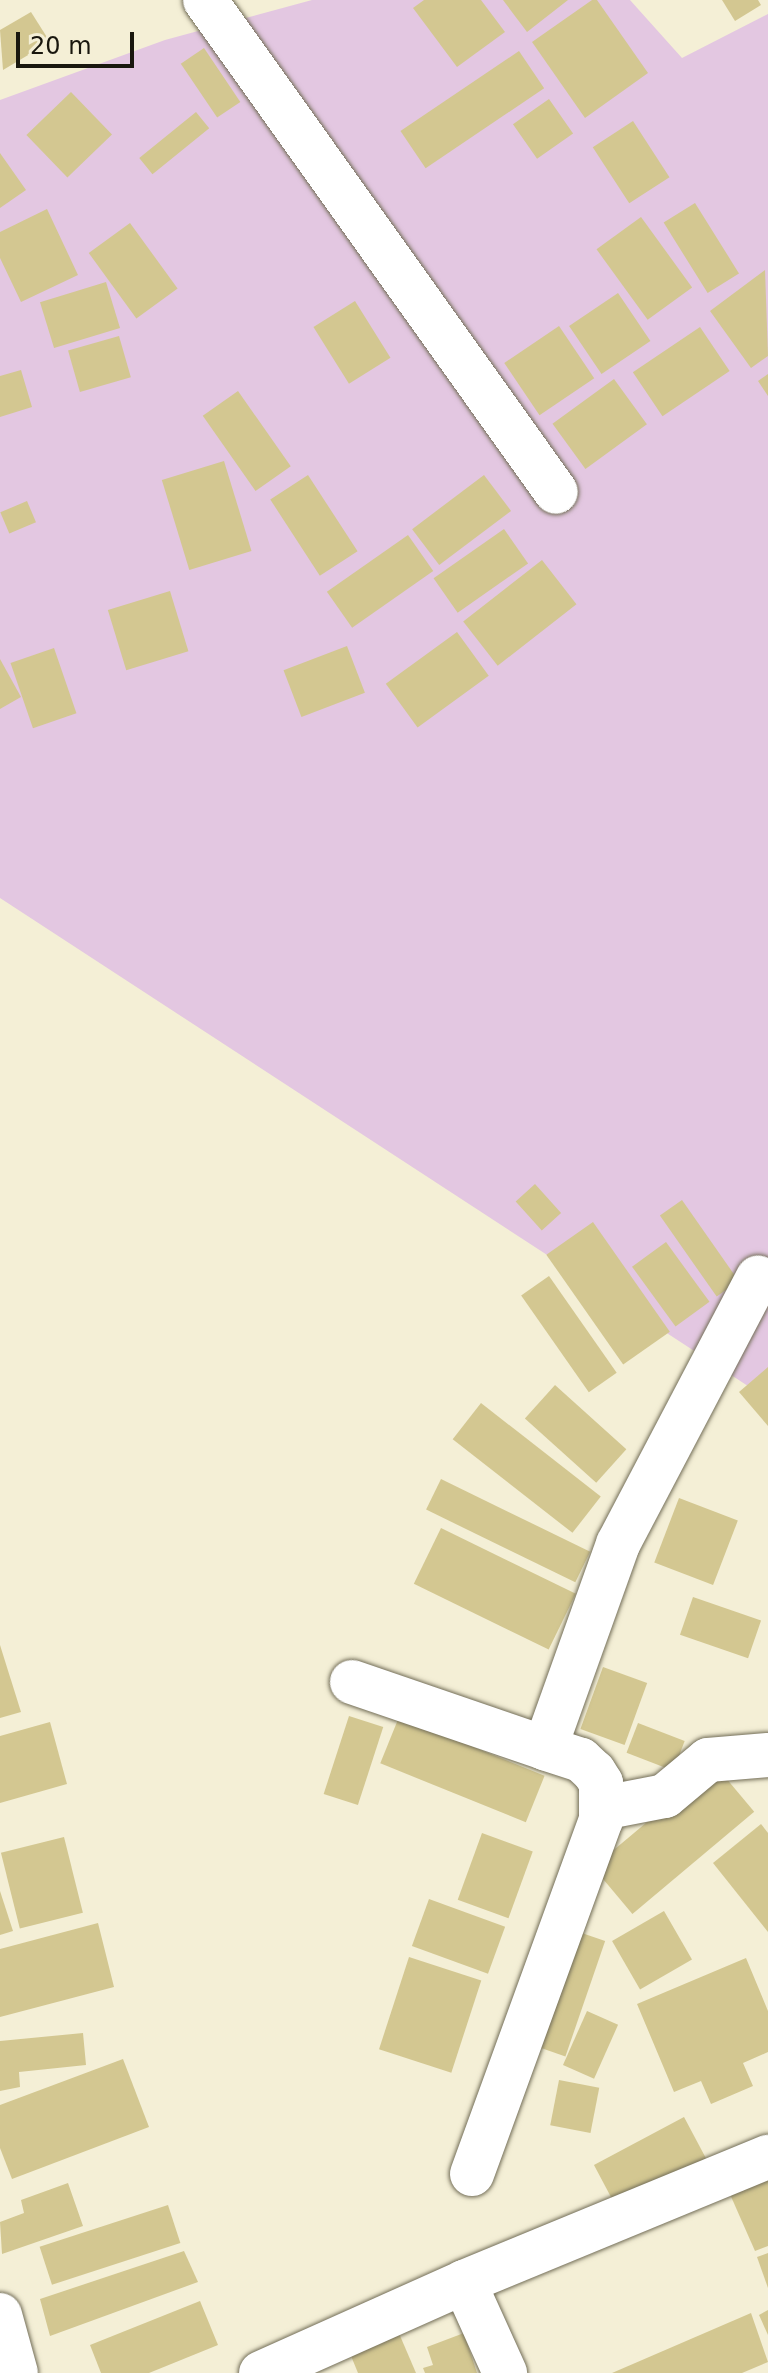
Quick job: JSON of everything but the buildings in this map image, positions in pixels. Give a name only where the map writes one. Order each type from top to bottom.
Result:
[{"type":"street","points":[[205,0],[556,492]]},
{"type":"street","points":[[545,1748],[618,1544],[758,1277]]},
{"type":"street","points":[[352,1682],[581,1760],[594,1772],[603,1808],[472,2174]]},
{"type":"street","points":[[603,1808],[665,1796],[708,1760],[768,1755]]},
{"type":"street","points":[[261,2373],[464,2282],[768,2157]]},
{"type":"street","points":[[464,2282],[505,2373]]},
{"type":"street","points":[[0,2315],[16,2373]]},
{"type":"shaded area","points":[[312,0],[630,0],[682,58],[768,14],[768,1399],[0,898],[0,100],[165,40]]}]
